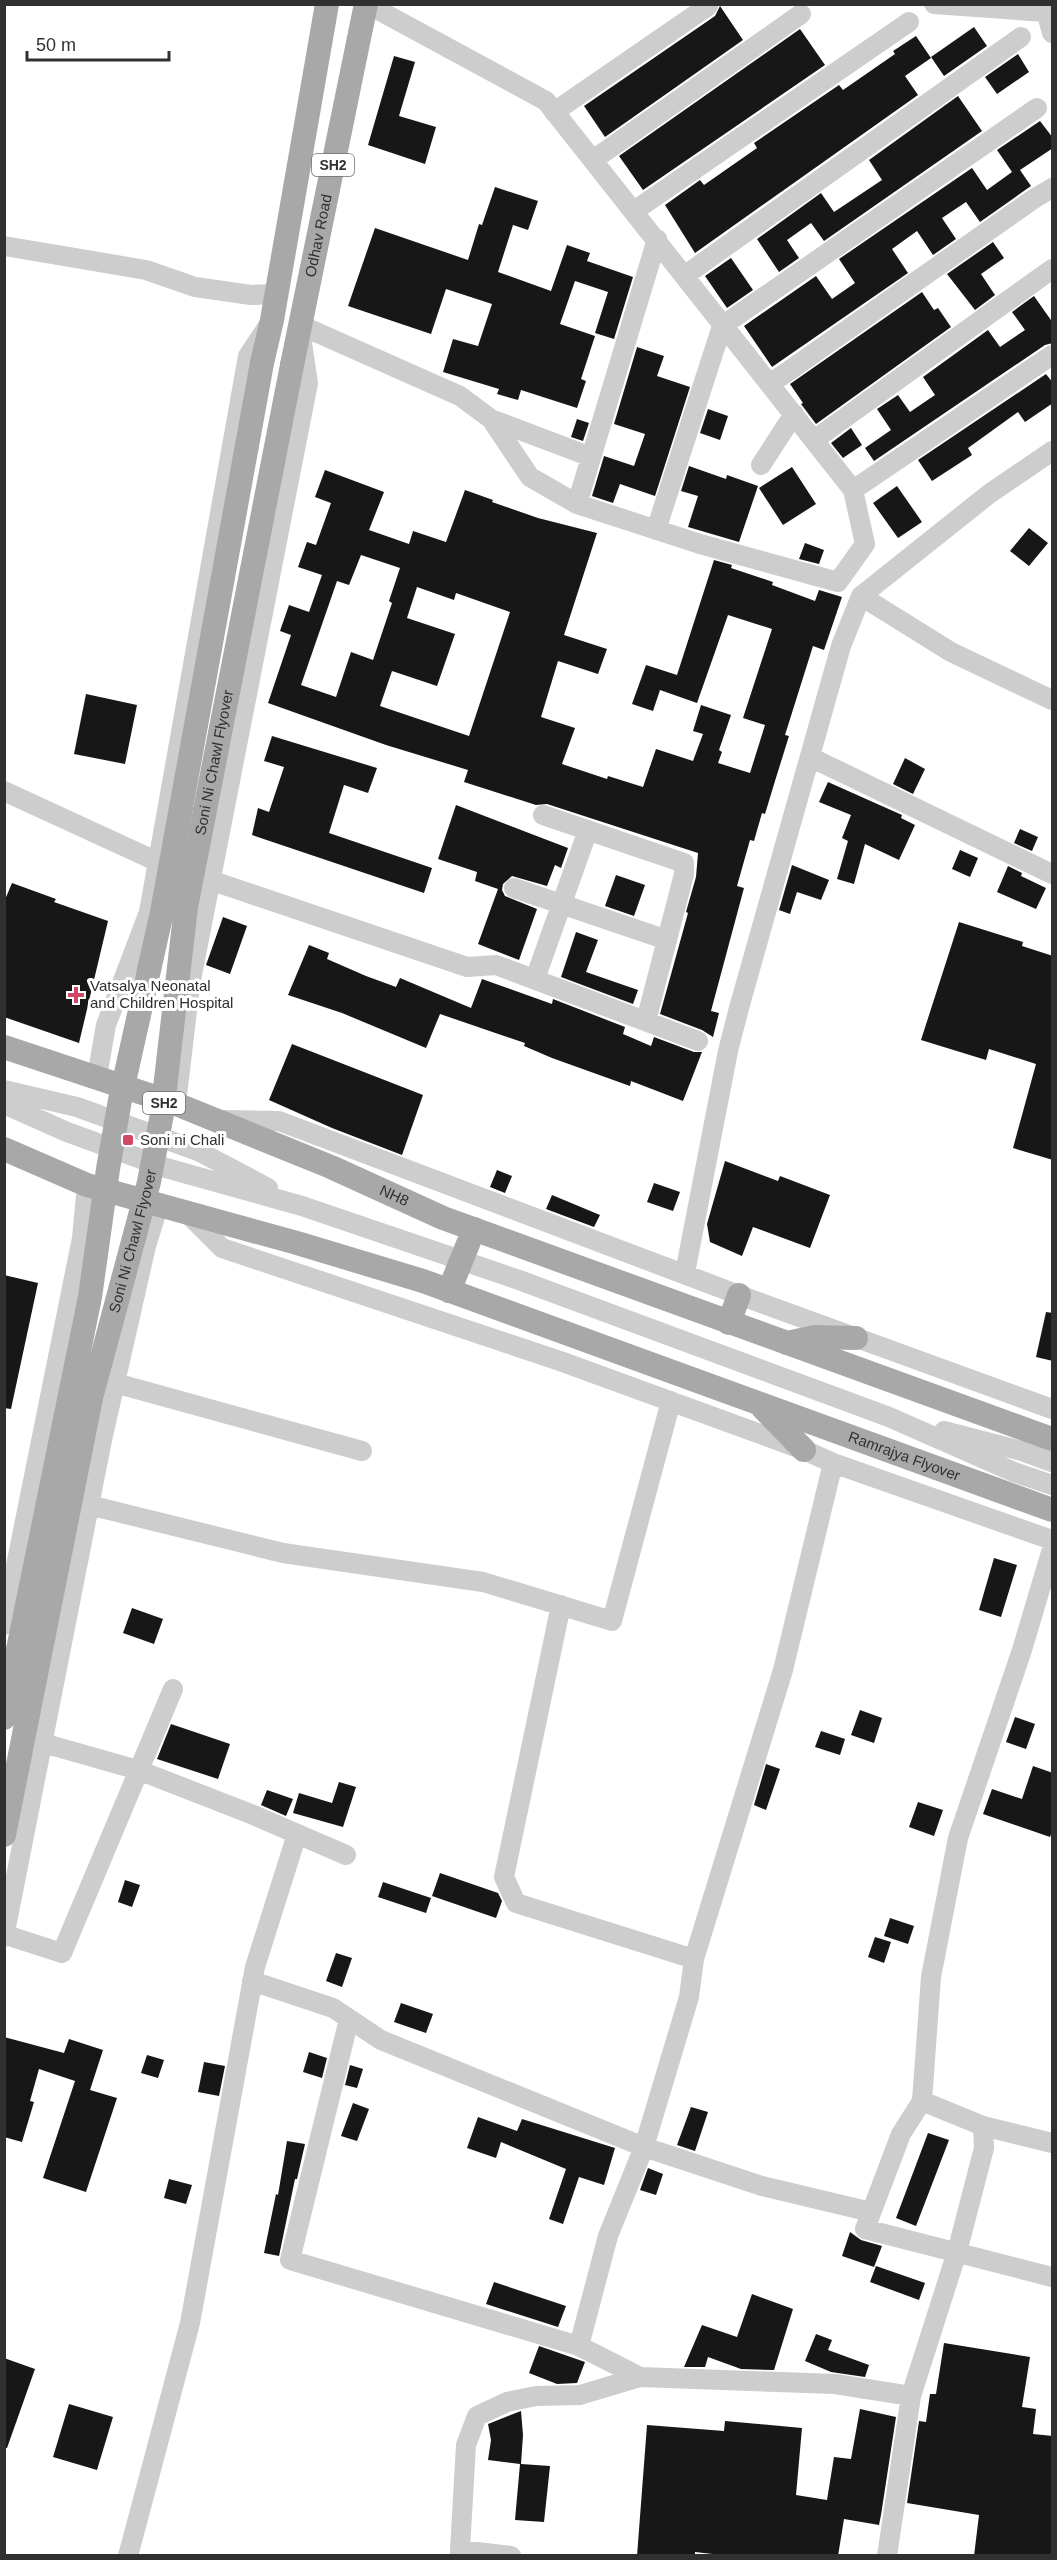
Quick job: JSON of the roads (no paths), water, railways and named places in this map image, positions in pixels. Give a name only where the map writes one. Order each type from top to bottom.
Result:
[{"type":"main road","name":"Odhav Road","points":[[272,320],[327,4]]},
{"type":"main road","name":"Odhav Road","points":[[300,325],[366,4]]},
{"type":"main road","name":"Soni Ni Chawl Flyover","points":[[4,1718],[90,1297],[120,1100],[162,912],[262,363],[272,320]]},
{"type":"main road","name":"Soni Ni Chawl Flyover","points":[[4,1835],[91,1398],[149,1182],[158,1137],[186,907],[300,325]]},
{"type":"main road","name":"NH8","points":[[4,1047],[176,1104],[331,1167],[443,1218],[786,1343]]},
{"type":"main road","name":"Ramrajya Flyover","points":[[10,1151],[87,1185],[297,1243],[449,1291],[1053,1510]]},
{"type":"main road","points":[[449,1291],[474,1229]]},
{"type":"main road","points":[[729,1323],[740,1295]]},
{"type":"main road","points":[[786,1343],[815,1337],[856,1338]]},
{"type":"main road","points":[[786,1343],[1053,1439]]},
{"type":"main road","points":[[757,1402],[804,1450]]},
{"type":"street","points":[[366,4],[546,101],[853,490],[866,544],[838,582],[700,544],[577,504],[530,477],[491,419]]},
{"type":"street","points":[[934,4],[1047,7],[1053,33]]},
{"type":"street","points":[[554,112],[708,6]]},
{"type":"street","points":[[593,160],[801,14]]},
{"type":"street","points":[[634,212],[909,22]]},
{"type":"street","points":[[684,276],[1021,37]]},
{"type":"street","points":[[656,530],[722,326],[1037,108]]},
{"type":"street","points":[[770,384],[1035,198],[1053,188]]},
{"type":"street","points":[[577,504],[657,240]]},
{"type":"street","points":[[4,246],[146,270],[195,287],[250,295],[276,294]]},
{"type":"street","points":[[814,440],[1053,269]]},
{"type":"street","points":[[97,1077],[106,1024],[149,912],[248,356],[272,320]]},
{"type":"street","points":[[300,325],[460,396],[491,419],[591,457]]},
{"type":"street","points":[[176,1104],[190,985],[308,383],[300,325]]},
{"type":"street","points":[[853,490],[1053,355]]},
{"type":"street","points":[[761,465],[794,414]]},
{"type":"street","points":[[685,1274],[731,1040],[842,646],[861,596],[989,494],[1053,451]]},
{"type":"street","points":[[861,596],[951,652],[1053,700]]},
{"type":"street","points":[[810,757],[1053,874]]},
{"type":"street","points":[[4,791],[158,862]]},
{"type":"street","points":[[543,815],[684,863],[684,874],[646,1022]]},
{"type":"street","points":[[535,979],[588,830]]},
{"type":"street","points":[[210,880],[467,967],[496,965],[698,1041]]},
{"type":"street","points":[[514,888],[667,940]]},
{"type":"street","points":[[4,1090],[77,1107],[198,1151],[302,1206]]},
{"type":"street","points":[[4,1104],[66,1132],[166,1168],[302,1206],[461,1259],[889,1417],[1014,1472],[1053,1485]]},
{"type":"street","points":[[211,1119],[279,1121],[740,1295],[1053,1409]]},
{"type":"street","points":[[4,1625],[10,1572],[82,1238],[87,1185]]},
{"type":"street","points":[[159,1204],[146,1246],[89,1505],[5,1936],[62,1953],[172,1689]]},
{"type":"street","points":[[187,1213],[222,1248],[560,1361],[804,1450],[833,1463],[1053,1540]]},
{"type":"street","points":[[115,1383],[362,1451]]},
{"type":"street","points":[[89,1505],[283,1553],[483,1582],[612,1621],[671,1401]]},
{"type":"street","points":[[889,1417],[1022,1451],[1053,1462]]},
{"type":"street","points":[[579,2346],[608,2236],[644,2148],[689,1997],[694,1959],[783,1670],[833,1463]]},
{"type":"street","points":[[1053,1549],[1022,1650],[958,1838],[931,1977],[922,2101],[901,2134],[865,2229],[1053,2277]]},
{"type":"street","points":[[561,1605],[504,1877],[516,1903],[694,1959]]},
{"type":"street","points":[[43,1743],[138,1770],[346,1855]]},
{"type":"street","points":[[128,2556],[190,2323],[255,1967],[297,1834]]},
{"type":"street","points":[[252,1981],[333,2008],[381,2040],[644,2148],[762,2186],[871,2212]]},
{"type":"street","points":[[349,2019],[290,2260],[579,2346],[640,2377]]},
{"type":"street","points":[[922,2101],[983,2126],[1053,2143]]},
{"type":"street","points":[[887,2556],[911,2396],[957,2252],[984,2148],[983,2126]]},
{"type":"street","points":[[511,2556],[460,2553],[466,2445],[477,2416],[507,2402],[536,2396],[580,2395],[640,2377],[835,2384],[911,2396]]},
{"type":"place","name":"Vatsalya Neonatal and Children Hospital","points":[[76,995]]},
{"type":"place","name":"Soni ni Chali","points":[[128,1140]]}]
